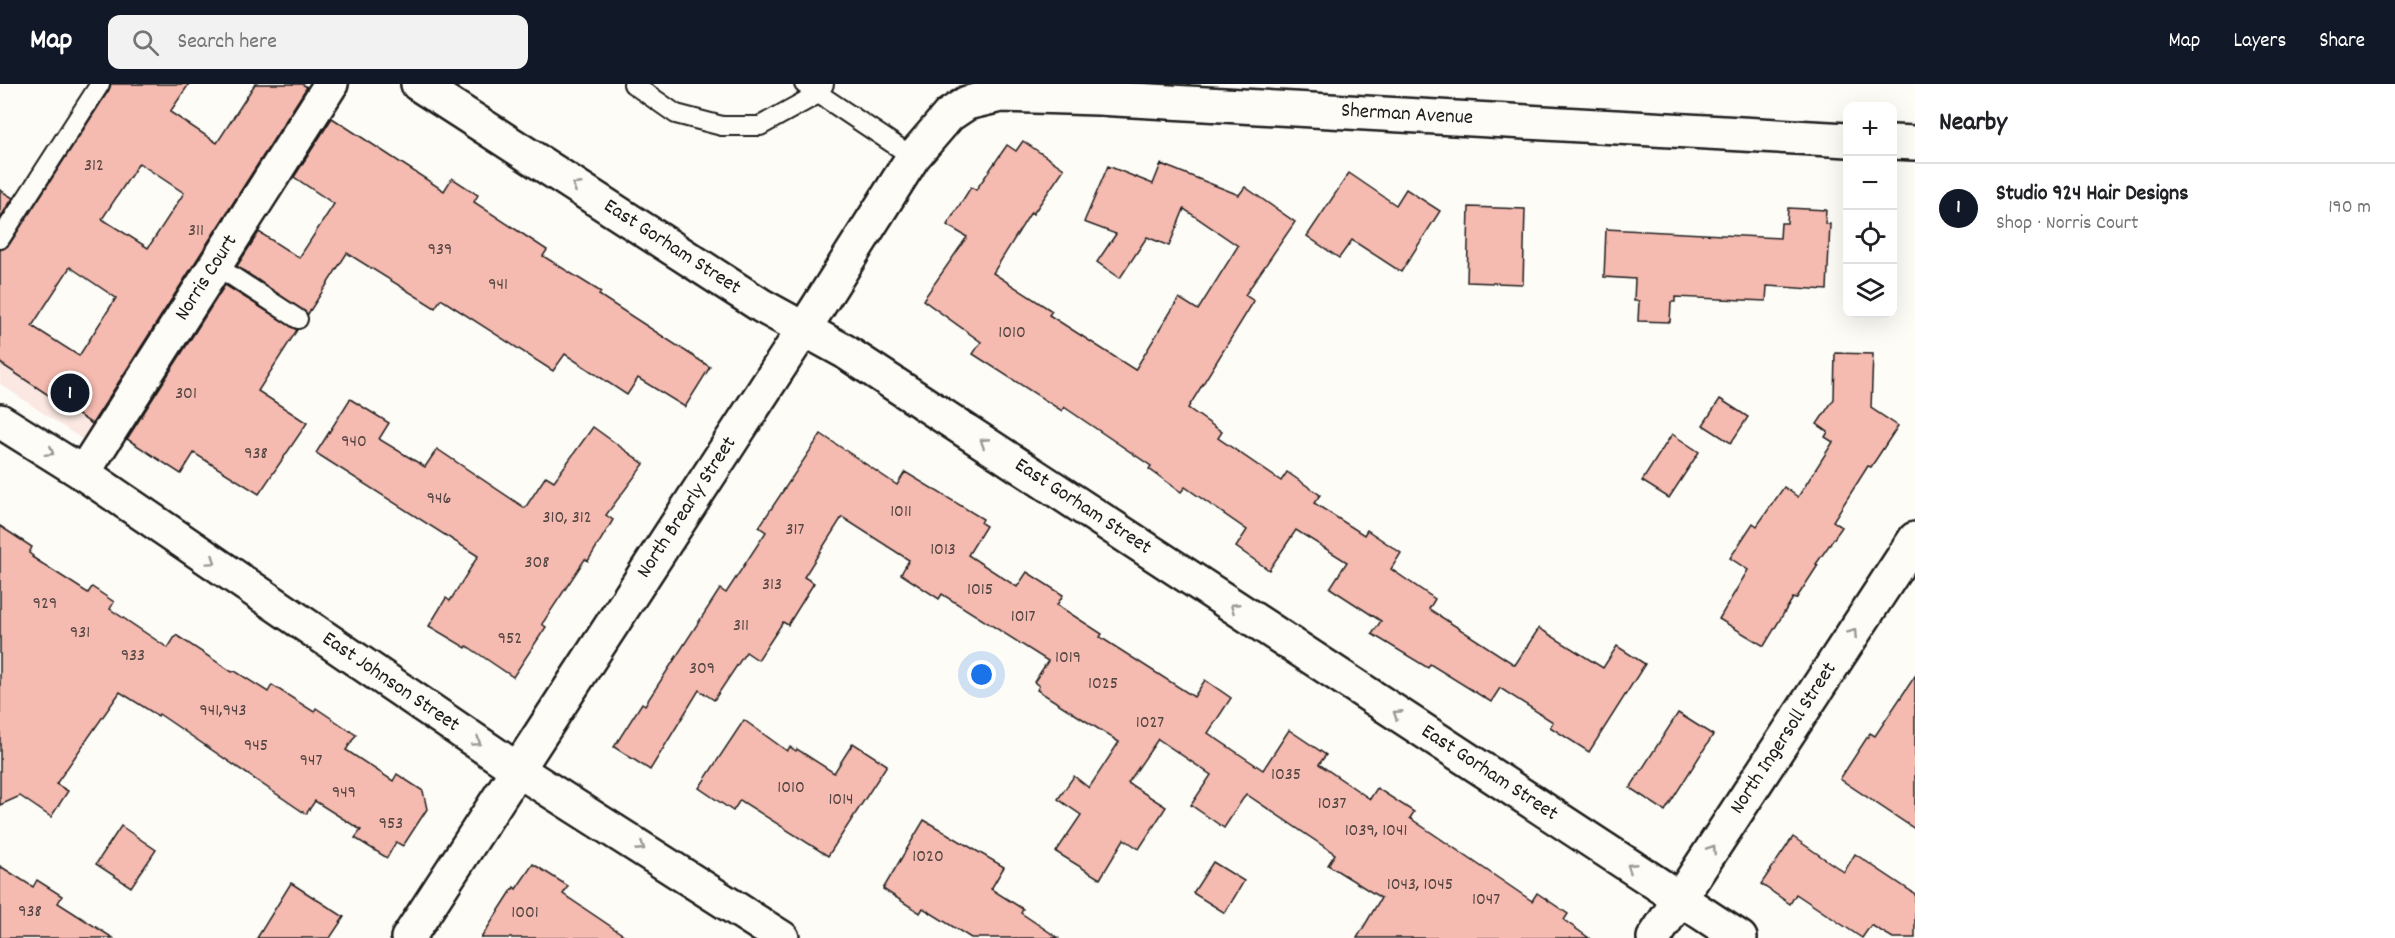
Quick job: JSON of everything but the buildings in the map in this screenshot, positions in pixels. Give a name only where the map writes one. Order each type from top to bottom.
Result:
[{"type":"street","name":"Norris Court","points":[[83,473],[331,84]]},
{"type":"street","name":"East Gorham Street","points":[[418,84],[762,306],[844,351],[1740,938]]},
{"type":"street","name":"North Brearly Street","points":[[408,938],[804,329],[912,157],[970,94]]},
{"type":"street","name":"Sherman Avenue","points":[[970,94],[1843,140]]},
{"type":"street","points":[[1897,142],[1915,143]]},
{"type":"street","name":"East Johnson Street","points":[[0,422],[83,473],[518,770],[782,938]]},
{"type":"street","name":"North Ingersoll Street","points":[[1654,938],[1909,559]]},
{"type":"lane","points":[[0,239],[100,84]]},
{"type":"lane","points":[[633,84],[676,114],[722,126],[760,126],[816,87],[912,157]]},
{"type":"lane","points":[[215,265],[298,319]]},
{"type":"shaded area","points":[[0,329],[111,403],[86,442],[0,384]]},
{"type":"place","name":"Studio 924 Hair Designs","points":[[70,393]]}]
